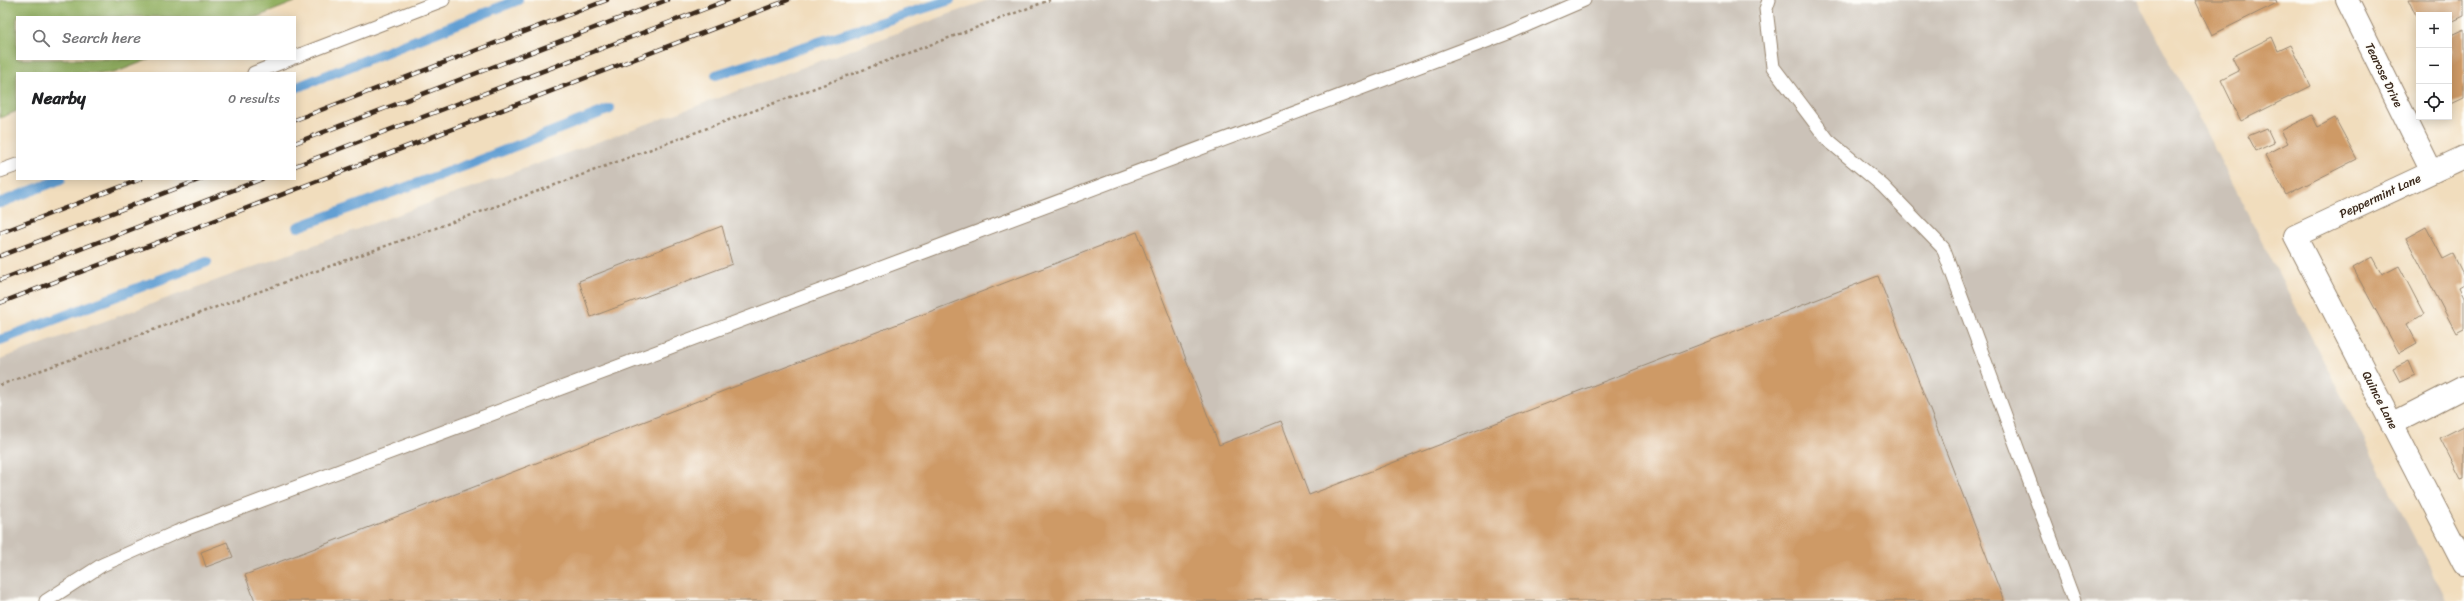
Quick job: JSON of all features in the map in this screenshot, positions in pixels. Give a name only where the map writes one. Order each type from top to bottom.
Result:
[{"type":"street","name":"Tearose Drive","points":[[2347,0],[2432,172]]},
{"type":"street","name":"Peppermint Lane","points":[[2295,236],[2464,157]]},
{"type":"street","name":"Quince Lane","points":[[2295,236],[2464,564]]},
{"type":"street","points":[[2392,424],[2464,387]]},
{"type":"lane","points":[[296,57],[443,0]]},
{"type":"lane","points":[[46,601],[102,565],[176,532],[1508,33],[1584,0]]},
{"type":"lane","points":[[1770,0],[1766,9],[1773,67],[1828,140],[1883,186],[1943,248],[2074,601]]},
{"type":"lane","points":[[257,72],[287,60]]},
{"type":"lane","points":[[0,171],[16,165]]},
{"type":"path","points":[[0,385],[555,185],[1050,0]]},
{"type":"shaded area","points":[[988,0],[2138,0],[2447,601],[0,601],[0,359]]},
{"type":"green space","points":[[0,0],[300,0],[260,16],[16,16],[16,60],[147,60],[117,72],[16,72],[16,111],[0,118]]},
{"type":"building","points":[[2195,0],[2276,0],[2277,3],[2212,35]]},
{"type":"building","points":[[2409,0],[2464,0],[2464,16],[2452,22],[2452,12],[2416,12],[2416,15]]},
{"type":"building","points":[[2464,29],[2464,98],[2452,104],[2453,52],[2452,35]]},
{"type":"building","points":[[2272,37],[2278,51],[2291,45],[2311,86],[2241,121],[2221,80],[2239,71],[2232,57]]},
{"type":"building","points":[[2312,115],[2318,127],[2335,118],[2357,159],[2286,195],[2265,155],[2288,143],[2281,131]]},
{"type":"building","points":[[2267,128],[2274,143],[2256,151],[2248,136]]},
{"type":"building","points":[[722,226],[732,264],[591,317],[579,281]]},
{"type":"building","points":[[2426,227],[2443,259],[2453,254],[2464,276],[2464,284],[2459,287],[2464,298],[2464,329],[2456,333],[2406,238]]},
{"type":"building","points":[[1137,232],[1219,445],[1281,421],[1309,495],[1878,276],[2004,601],[255,601],[245,575]]},
{"type":"building","points":[[2372,257],[2382,275],[2399,266],[2424,314],[2407,324],[2417,343],[2399,353],[2353,268]]},
{"type":"building","points":[[2409,361],[2415,375],[2400,382],[2393,369]]},
{"type":"building","points":[[2464,426],[2464,478],[2461,479],[2440,438]]},
{"type":"building","points":[[227,542],[233,557],[206,567],[201,552]]},
{"type":"waterway","points":[[296,88],[518,0]]},
{"type":"waterway","points":[[716,75],[950,0]]},
{"type":"waterway","points":[[298,227],[467,165],[610,109]]},
{"type":"waterway","points":[[0,203],[58,180]]},
{"type":"waterway","points":[[0,340],[207,262]]},
{"type":"railway","points":[[296,120],[607,0]]},
{"type":"railway","points":[[296,143],[667,0]]},
{"type":"railway","points":[[296,166],[728,0]]},
{"type":"railway","points":[[0,303],[788,0]]},
{"type":"railway","points":[[0,233],[138,180]]},
{"type":"railway","points":[[0,256],[198,180]]},
{"type":"railway","points":[[0,280],[259,180]]}]
